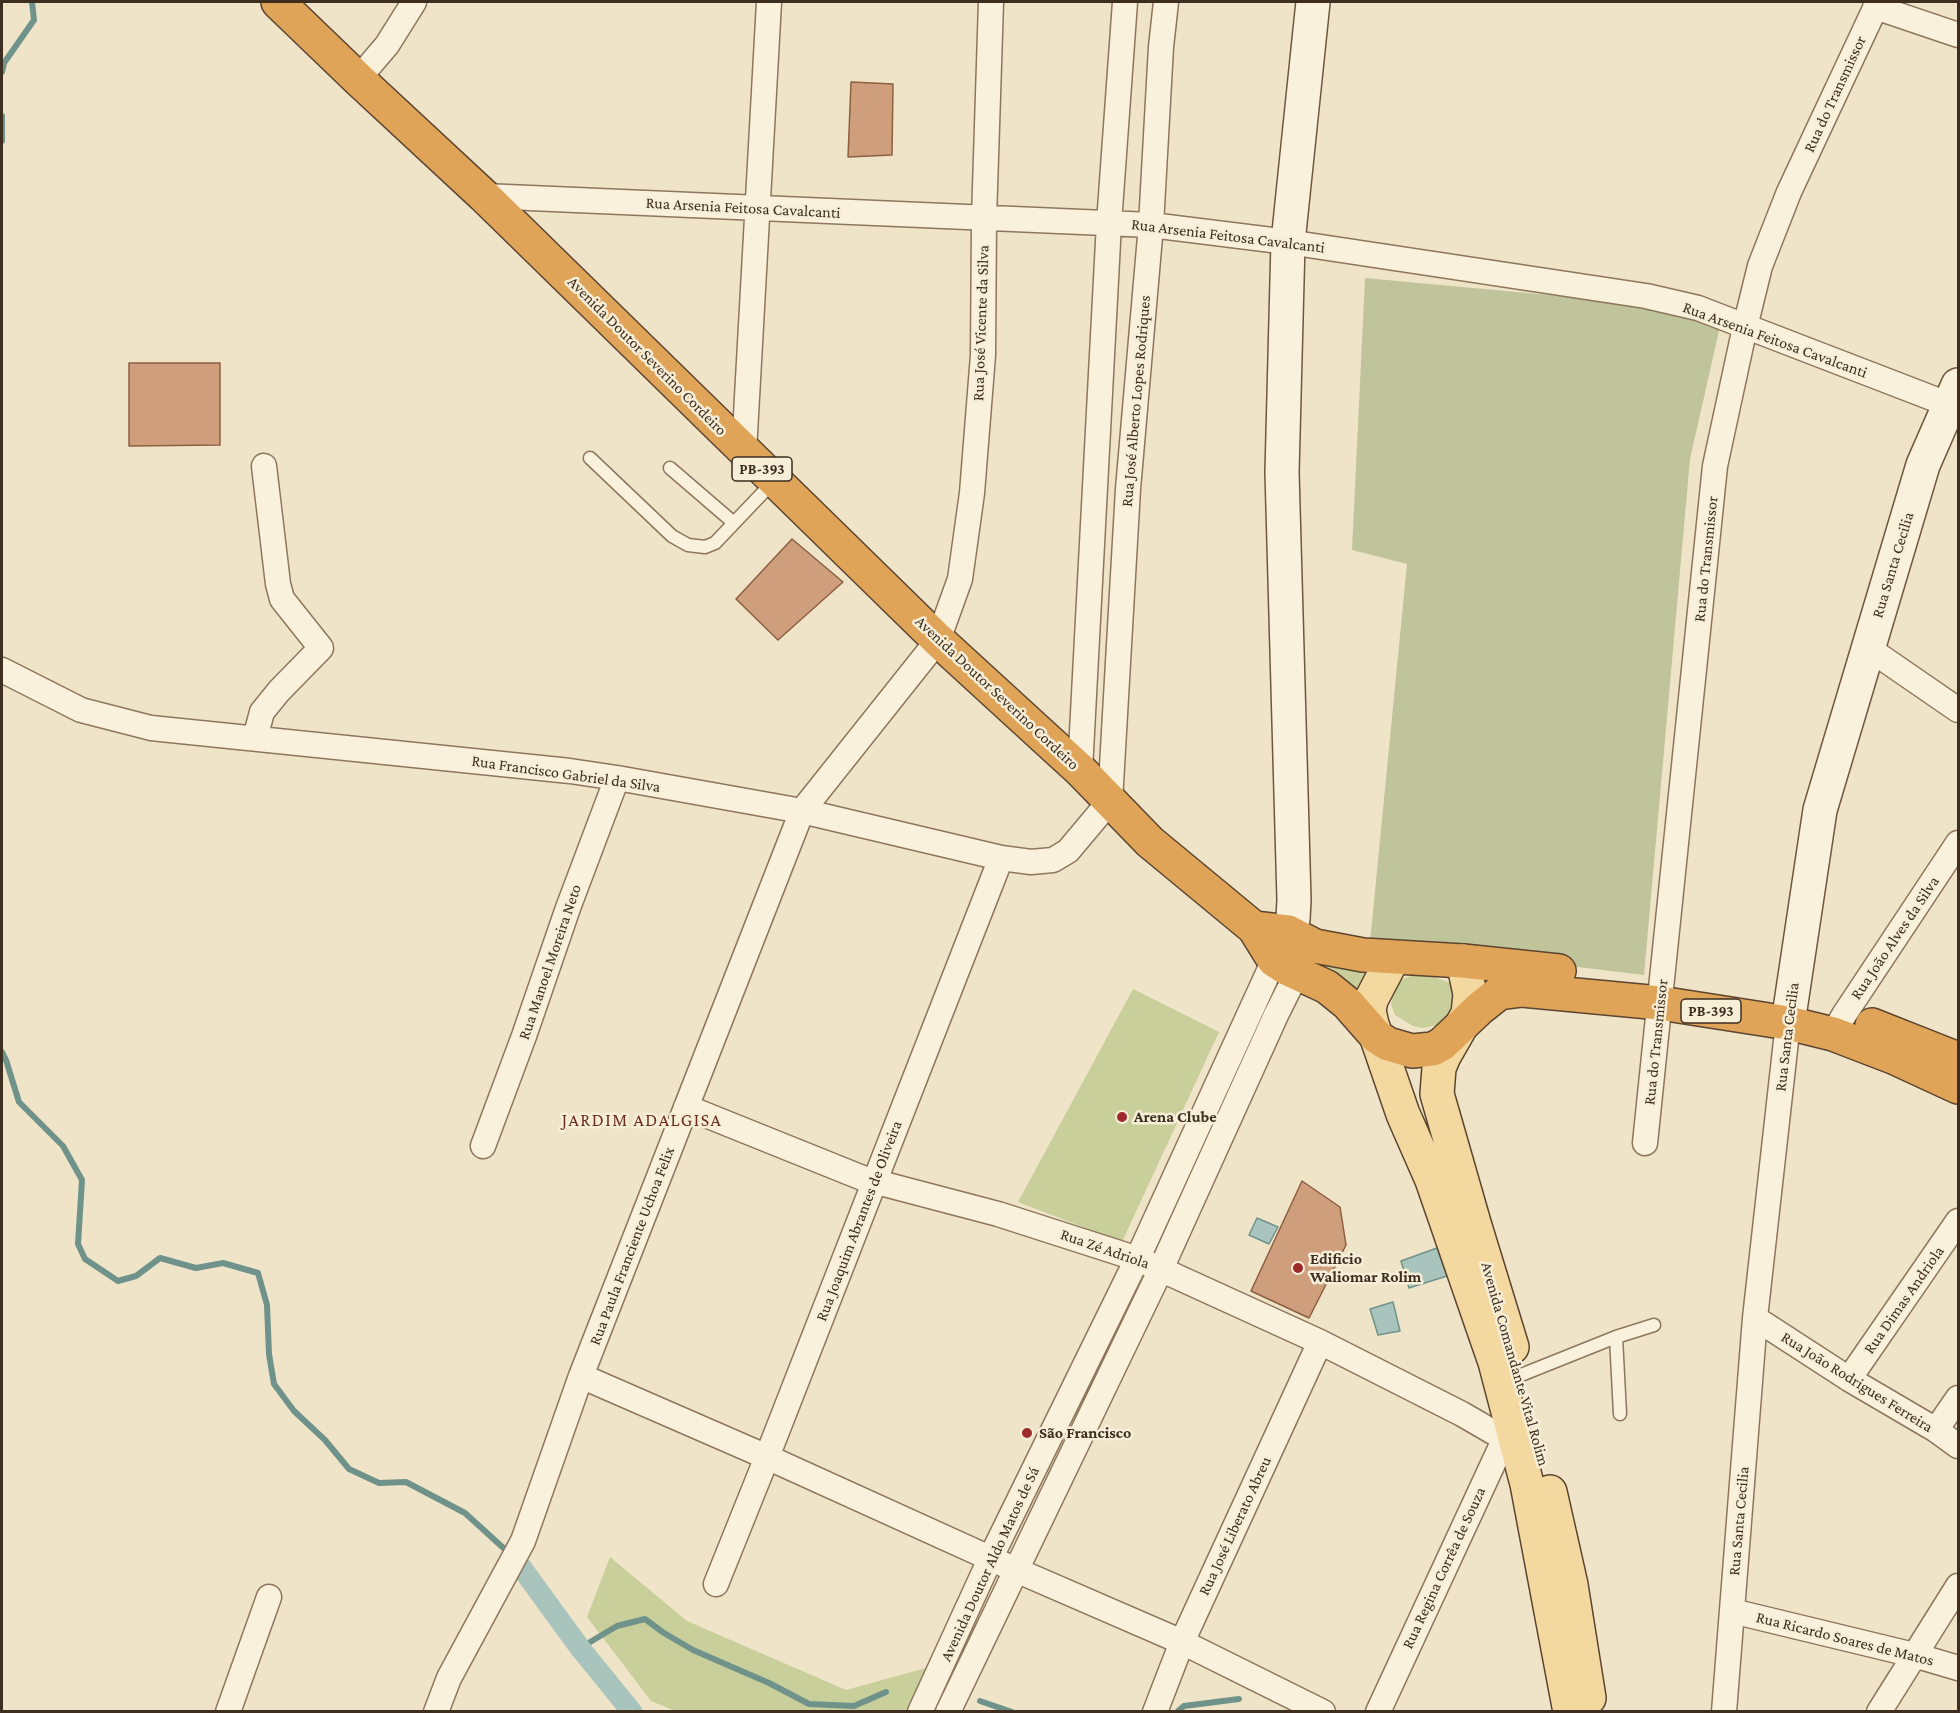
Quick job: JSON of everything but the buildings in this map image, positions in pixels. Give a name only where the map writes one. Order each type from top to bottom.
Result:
[{"type":"highway","name":"Avenida Doutor Severino Cordeiro","points":[[278,2],[357,79],[484,196],[938,640],[1080,770],[1150,842],[1348,1004],[1377,1037]]},
{"type":"highway","name":"Avenida Doutor Severino Cordeiro","points":[[1286,955],[1315,946],[1339,952],[1393,958]]},
{"type":"highway","points":[[1393,958],[1463,961]]},
{"type":"highway","name":"PB-393","points":[[1463,961],[1789,1012],[1959,1059]]},
{"type":"highway","name":"PB-393","points":[[1463,1024],[1499,993],[1522,990],[1661,992]]},
{"type":"highway","points":[[1377,1037],[1401,1048],[1412,1051],[1423,1050],[1442,1044],[1463,1024]]},
{"type":"highway","name":"PB-393","points":[[1838,1024],[1893,1057],[1959,1087]]},
{"type":"main road","points":[[1377,1037],[1370,1011],[1371,1000],[1393,958]]},
{"type":"main road","points":[[1463,961],[1470,1002],[1463,1024]]},
{"type":"main road","name":"Avenida Comandante Vital Rolim","points":[[1463,1024],[1439,1068],[1437,1094],[1533,1419],[1571,1585],[1591,1712]]},
{"type":"main road","name":"Avenida Comandante Vital Rolim","points":[[1377,1037],[1403,1114],[1432,1180],[1496,1362],[1508,1432],[1527,1484],[1570,1712]]},
{"type":"street","points":[[744,451],[769,2]]},
{"type":"street","name":"Rua José Vicente da Silva","points":[[938,640],[960,579],[972,493],[983,355],[984,219],[991,2]]},
{"type":"street","name":"Rua José Alberto Lopes Rodriques","points":[[1080,770],[1109,224],[1125,2]]},
{"type":"street","name":"Rua José Alberto Lopes Rodriques","points":[[1110,801],[1128,489],[1151,225],[1161,47],[1166,2]]},
{"type":"street","points":[[1286,955],[1294,900],[1282,472],[1288,242],[1313,2]]},
{"type":"street","points":[[1876,4],[1959,35]]},
{"type":"street","name":"Rua do Transmissor","points":[[1645,1143],[1715,466],[1760,266],[1789,192],[1876,4]]},
{"type":"street","points":[[357,79],[387,45],[408,5]]},
{"type":"street","name":"Rua Arsenia Feitosa Cavalcanti","points":[[484,196],[1151,225],[1288,242],[1646,296],[1698,308],[1952,411]]},
{"type":"street","name":"Rua Santa Cecilia","points":[[1724,1712],[1755,1318],[1789,1012],[1820,810],[1923,465],[1952,411]]},
{"type":"street","points":[[255,738],[262,712],[321,648],[282,599],[278,584],[264,466]]},
{"type":"street","name":"Rua Paula Franciente Uchoa Felix","points":[[436,1712],[449,1678],[523,1541],[581,1376],[802,811],[938,640]]},
{"type":"street","points":[[1868,648],[1959,710]]},
{"type":"street","name":"Rua Francisco Gabriel da Silva","points":[[2,670],[81,710],[151,728],[570,771],[617,778],[802,811],[1001,858],[1031,862],[1053,860],[1068,851],[1110,801]]},
{"type":"street","name":"Rua Manoel Moreira Neto","points":[[483,1146],[617,778]]},
{"type":"street","name":"Rua João Alves da Silva","points":[[1838,1024],[1959,843]]},
{"type":"street","name":"Rua Joaquim Abrantes de Oliveira","points":[[716,1584],[768,1457],[1001,858]]},
{"type":"street","name":"Avenida Doutor Aldo Matos de Sá","points":[[921,1712],[991,1557],[1286,955]]},
{"type":"street","name":"Avenida Doutor Aldo Matos de Sá","points":[[948,1712],[1161,1269],[1276,1015],[1286,955]]},
{"type":"street","name":"Rua Zé Adriola","points":[[686,1107],[875,1182],[998,1214],[1138,1259],[1320,1342],[1462,1414],[1508,1432]]},
{"type":"street","name":"Rua Dimas Andriola","points":[[1849,1379],[1959,1221]]},
{"type":"street","name":"Rua João Rodrigues Ferreira","points":[[1755,1318],[1959,1446]]},
{"type":"street","name":"Rua José Liberato Abreu","points":[[1155,1712],[1182,1642],[1320,1342]]},
{"type":"street","points":[[581,1376],[1182,1642],[1323,1712]]},
{"type":"street","points":[[1936,1430],[1959,1398]]},
{"type":"street","name":"Rua Regina Corrêa de Souza","points":[[1378,1712],[1508,1432]]},
{"type":"street","points":[[1879,1712],[1959,1586]]},
{"type":"street","points":[[228,1712],[269,1597]]},
{"type":"street","name":"Rua Ricardo Soares de Matos","points":[[1732,1611],[1959,1668]]},
{"type":"lane","points":[[590,458],[672,536],[688,545],[705,547],[715,543],[774,481]]},
{"type":"lane","points":[[670,468],[734,523]]},
{"type":"lane","points":[[1521,1375],[1616,1337],[1654,1325]]},
{"type":"lane","points":[[1616,1337],[1620,1414]]},
{"type":"green space","points":[[1365,278],[1690,308],[1721,322],[1690,459],[1644,975],[1370,942],[1407,564],[1352,550]]},
{"type":"green space","points":[[1301,958],[1374,969],[1363,1001]]},
{"type":"green space","points":[[1421,974],[1451,983],[1462,1000],[1443,1024],[1423,1028],[1413,1026],[1395,1015],[1391,1005],[1394,989],[1401,980]]},
{"type":"green space","name":"Arena Clube","points":[[1133,989],[1219,1032],[1122,1242],[1018,1202]]},
{"type":"green space","points":[[610,1557],[687,1621],[846,1690],[944,1663],[911,1711],[675,1711],[651,1701],[587,1617]]},
{"type":"water","points":[[1257,1218],[1278,1227],[1269,1244],[1249,1235]]},
{"type":"water","points":[[1437,1248],[1447,1276],[1409,1288],[1401,1261]]},
{"type":"water","points":[[1393,1302],[1400,1331],[1378,1335],[1370,1309]]},
{"type":"waterway","points":[[2,72],[4,63],[34,20],[32,2]]},
{"type":"waterway","points":[[2,116],[2,141]]},
{"type":"waterway","points":[[2,1052],[19,1102],[63,1146],[82,1180],[78,1244],[85,1259],[118,1281],[136,1276],[160,1258],[196,1268],[223,1263],[258,1273],[267,1305],[269,1354],[274,1384],[294,1411],[325,1440],[349,1469],[379,1483],[406,1482],[465,1513],[510,1554]]},
{"type":"waterway","points":[[521,1567],[580,1648],[632,1712]]},
{"type":"waterway","points":[[580,1648],[617,1626],[645,1619],[693,1650],[769,1683],[809,1704],[854,1706],[886,1692]]},
{"type":"waterway","points":[[1177,1712],[1184,1706],[1239,1699]]},
{"type":"waterway","points":[[980,1701],[1012,1712]]},
{"type":"place","name":"Arena Clube","points":[[1122,1117]]},
{"type":"place","name":"Edificio Waliomar Rolim","points":[[1298,1268]]},
{"type":"place","name":"São Francisco","points":[[1027,1433]]},
{"type":"district","name":"JARDIM ADALGISA","points":[[642,1120]]}]
